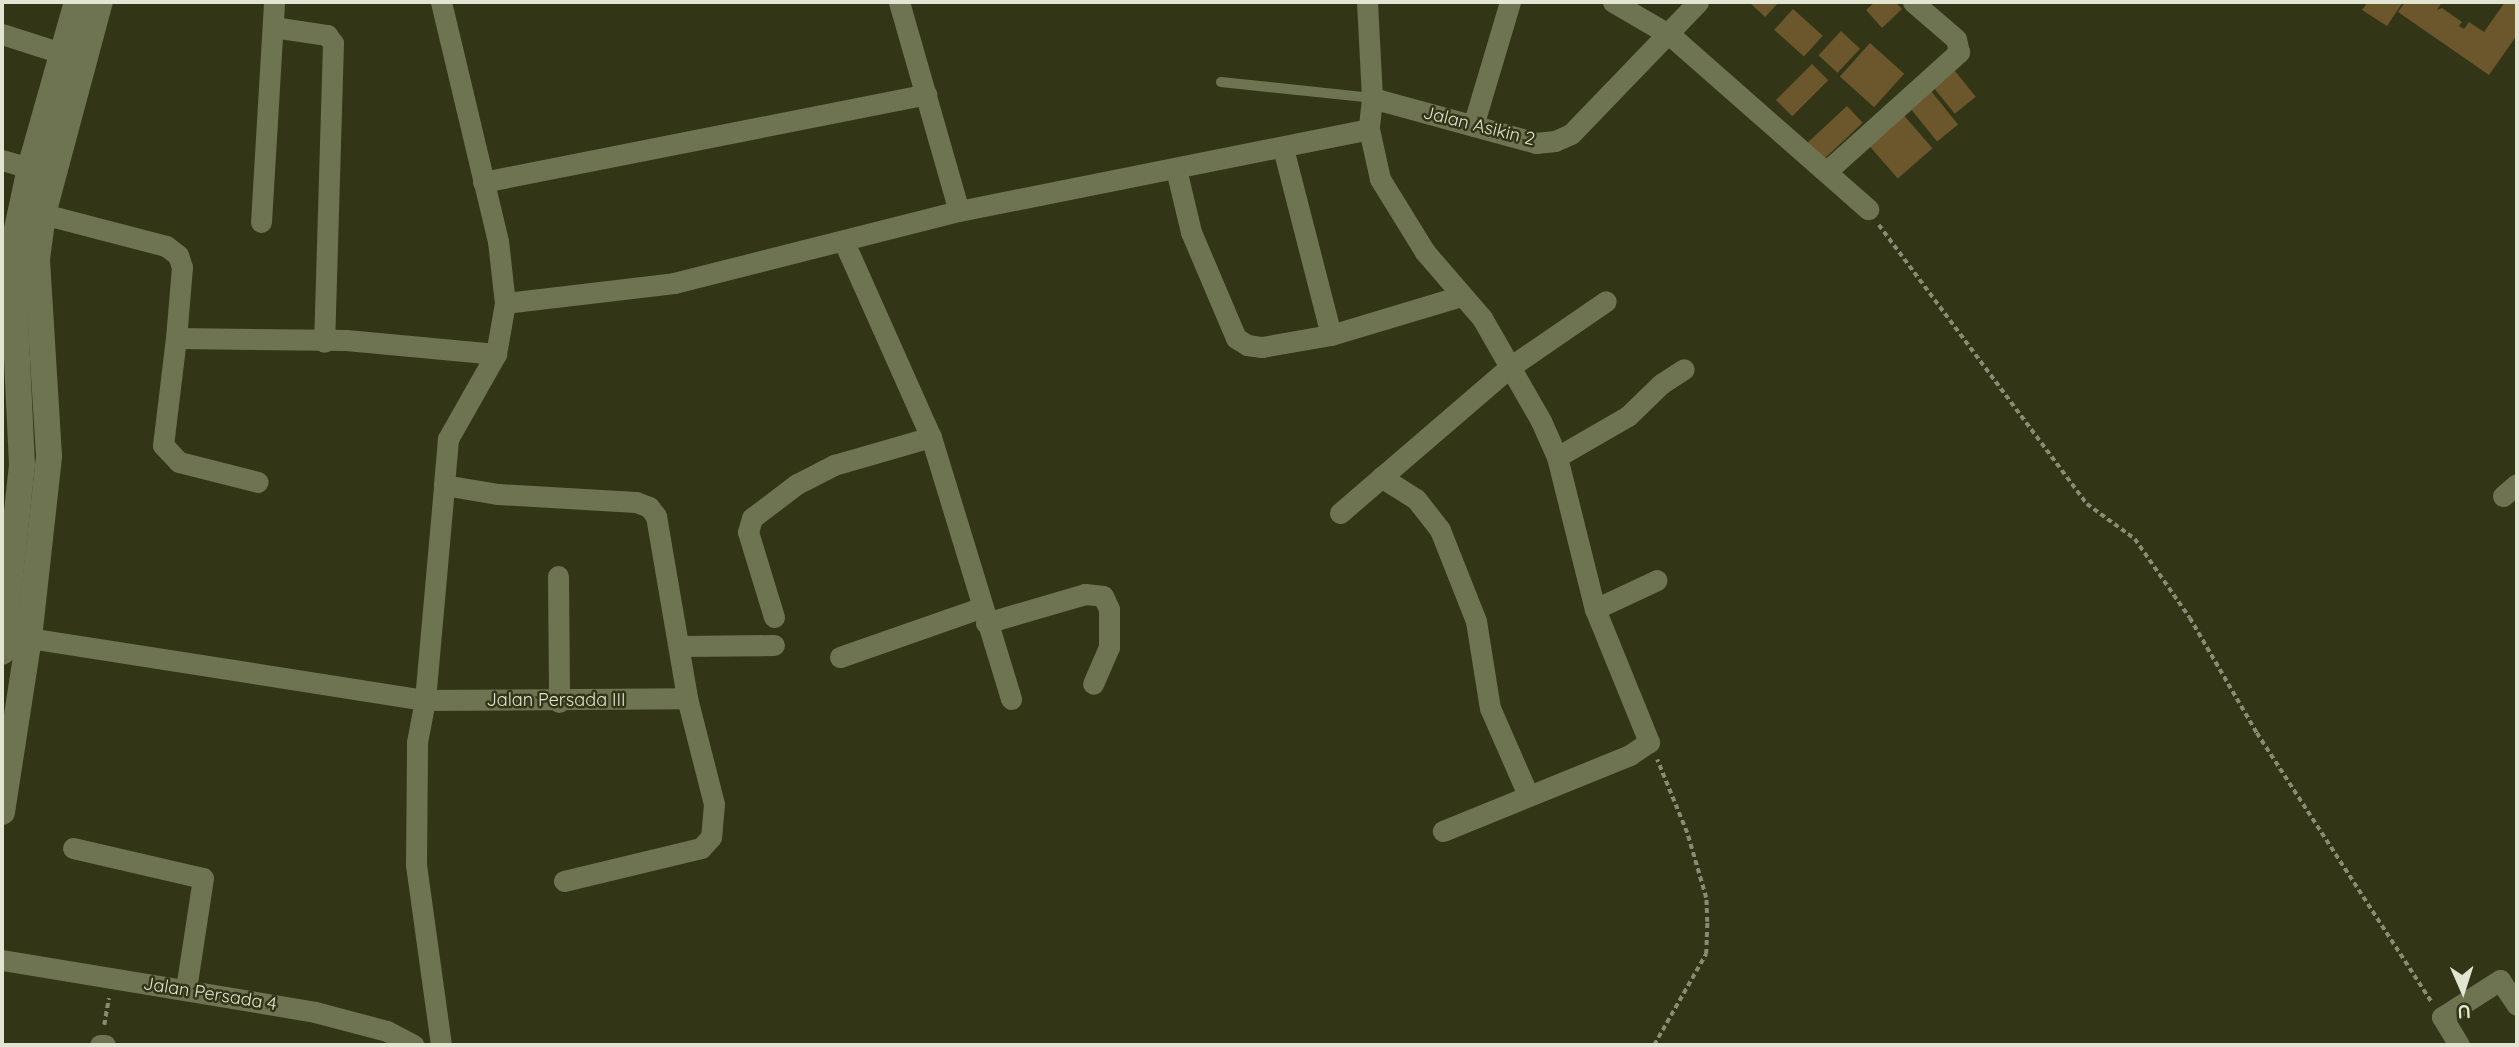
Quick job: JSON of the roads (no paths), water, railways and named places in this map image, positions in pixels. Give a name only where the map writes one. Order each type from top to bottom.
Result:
[{"type":"street","points":[[28,363],[12,252],[30,168],[77,2]]},
{"type":"street","points":[[2,812],[9,642],[37,259],[43,214],[100,2]]},
{"type":"street","points":[[261,222],[274,2]]},
{"type":"street","points":[[440,1045],[416,865],[417,742],[425,700],[435,552],[448,439],[496,354],[505,303],[498,241],[441,2]]},
{"type":"street","points":[[899,2],[959,211]]},
{"type":"street","points":[[1367,2],[1372,97],[1368,129],[1380,178],[1425,252],[1482,318],[1557,457],[1595,609],[1649,742],[1630,755],[1443,831]]},
{"type":"street","points":[[1473,126],[1510,2]]},
{"type":"street","points":[[1613,2],[1670,36],[1868,209]]},
{"type":"street","name":"Jalan Asikin 2","points":[[1372,97],[1536,142],[1571,134],[1670,36],[1698,2]]},
{"type":"street","points":[[1827,171],[1959,52],[1956,39],[1913,2]]},
{"type":"street","points":[[273,27],[327,35],[333,43],[324,342]]},
{"type":"street","points":[[2,34],[61,53]]},
{"type":"street","points":[[483,182],[926,94]]},
{"type":"street","points":[[505,303],[674,283],[959,211],[1368,129]]},
{"type":"street","points":[[1283,148],[1331,335]]},
{"type":"street","points":[[2,160],[30,168]]},
{"type":"street","points":[[1176,169],[1191,232],[1236,338],[1262,347],[1331,335],[1461,296]]},
{"type":"street","points":[[43,214],[166,246],[178,255],[182,267],[163,445],[179,462],[258,482]]},
{"type":"street","points":[[844,242],[931,437],[983,616],[1011,699]]},
{"type":"street","points":[[1340,513],[1510,367],[1606,301]]},
{"type":"street","points":[[176,338],[324,342],[496,354]]},
{"type":"street","points":[[1557,457],[1628,416],[1661,384],[1684,369]]},
{"type":"street","points":[[775,617],[748,532],[752,518],[797,484],[834,465],[931,437]]},
{"type":"street","points":[[1381,477],[1416,499],[1440,530],[1476,621],[1490,708],[1528,795]]},
{"type":"street","points":[[444,485],[498,494],[636,502],[649,508],[656,516],[687,698],[714,803],[712,837],[701,848],[564,881]]},
{"type":"street","points":[[558,576],[559,702]]},
{"type":"street","points":[[1595,609],[1657,580]]},
{"type":"street","points":[[840,657],[983,616],[1085,594],[1103,596],[1109,609],[1109,647],[1093,684]]},
{"type":"street","name":"Jalan Persada III","points":[[9,642],[425,700],[559,702],[687,698]]},
{"type":"street","points":[[680,646],[774,645]]},
{"type":"street","points":[[73,848],[203,878],[186,989]]},
{"type":"street","name":"Jalan Persada 4","points":[[2,960],[315,1012],[387,1031],[413,1045]]},
{"type":"street","points":[[2459,1045],[2442,1017],[2500,979],[2517,1005]]},
{"type":"lane","points":[[1221,82],[1372,97]]}]
